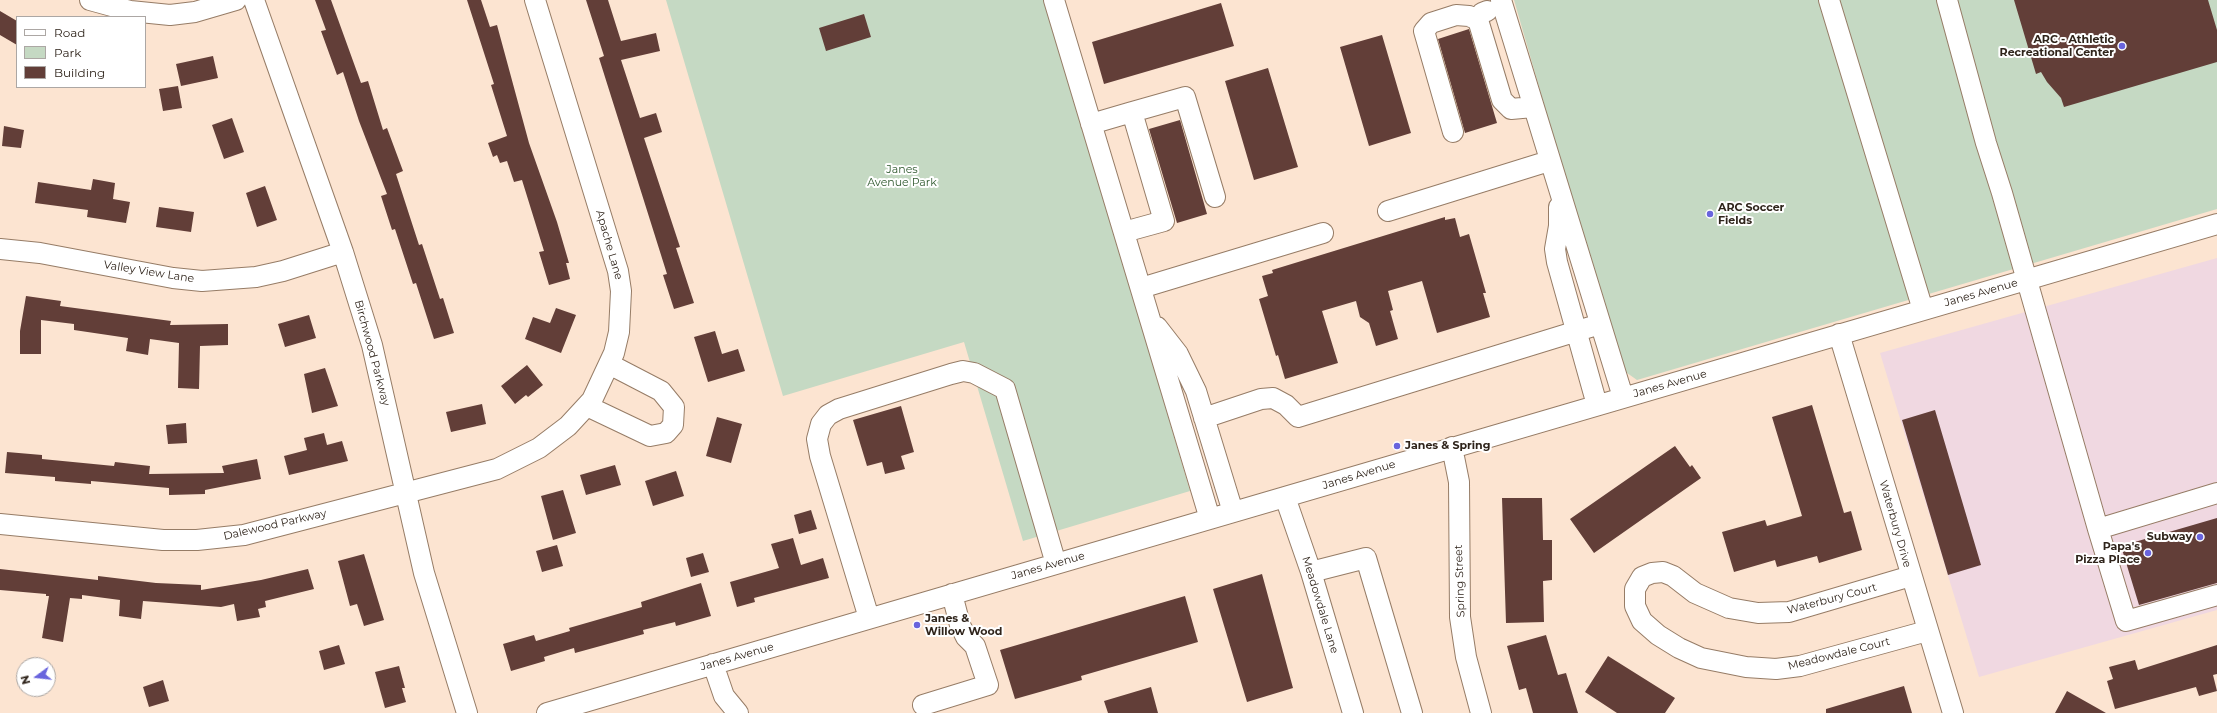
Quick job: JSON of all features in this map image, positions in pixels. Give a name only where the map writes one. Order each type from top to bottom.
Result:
[{"type":"street","points":[[90,0],[130,11],[170,15],[195,12],[236,0]]},
{"type":"street","name":"Birchwood Parkway","points":[[254,0],[343,252],[372,345],[405,492],[436,615],[467,713]]},
{"type":"street","name":"Apache Lane","points":[[405,492],[497,469],[521,459],[553,438],[592,400],[609,364],[619,332],[621,292],[618,271],[535,0]]},
{"type":"street","points":[[1054,0],[1210,519]]},
{"type":"street","points":[[1829,0],[1923,310]]},
{"type":"street","points":[[1947,0],[2026,280],[2126,621],[2217,595]]},
{"type":"street","points":[[1533,107],[1510,108],[1502,100],[1478,20],[1482,13],[1501,3],[1533,107],[1558,192],[1623,397]]},
{"type":"street","points":[[1453,132],[1424,31],[1431,23],[1456,15],[1470,16],[1478,20]]},
{"type":"street","points":[[1091,124],[1185,97],[1215,197]]},
{"type":"street","points":[[1124,232],[1164,221],[1132,112]]},
{"type":"street","points":[[1388,211],[1549,161]]},
{"type":"street","points":[[1558,192],[1559,226],[1555,249],[1561,278],[1597,405]]},
{"type":"street","name":"Janes Avenue","points":[[547,713],[2217,224]]},
{"type":"street","points":[[1141,288],[1323,233]]},
{"type":"street","name":"Valley View Lane","points":[[0,249],[40,253],[173,278],[202,281],[256,277],[283,271],[343,252]]},
{"type":"street","points":[[1150,319],[1178,354],[1196,391],[1233,512]]},
{"type":"street","points":[[1204,418],[1261,399],[1273,398],[1286,405],[1298,417],[1576,330],[1600,324]]},
{"type":"street","name":"Waterbury Drive","points":[[1839,334],[1952,713]]},
{"type":"street","points":[[587,406],[650,436],[666,433],[673,425],[674,406],[661,391],[609,364]]},
{"type":"street","points":[[869,618],[820,456],[817,439],[821,424],[828,415],[839,409],[951,374],[963,371],[974,373],[1005,389],[1056,564]]},
{"type":"street","name":"Spring Street","points":[[1452,447],[1459,482],[1460,617],[1466,657],[1481,713]]},
{"type":"street","name":"Dalewood Parkway","points":[[0,524],[163,540],[197,540],[244,534],[405,492]]},
{"type":"street","points":[[2098,529],[2217,493]]},
{"type":"street","name":"Meadowdale Lane","points":[[1285,497],[1311,572],[1353,713]]},
{"type":"street","points":[[1311,572],[1366,558],[1412,713]]},
{"type":"street","name":"Waterbury Court","points":[[1642,577],[1652,573],[1663,572],[1673,576],[1695,593],[1729,608],[1758,613],[1790,612],[1911,576]]},
{"type":"street","name":"Meadowdale Court","points":[[1642,577],[1635,589],[1635,606],[1642,621],[1658,635],[1679,648],[1701,658],[1723,664],[1776,669],[1800,666],[1927,630]]},
{"type":"street","points":[[923,705],[988,685],[975,646],[966,637],[960,625],[952,594]]},
{"type":"street","points":[[713,664],[724,696],[738,713]]},
{"type":"shaded area","points":[[2217,258],[2217,610],[1979,677],[1880,353]]},
{"type":"green space","name":"Janes Avenue Park","points":[[666,0],[1046,0],[1190,491],[1023,541],[964,342],[783,396]]},
{"type":"green space","points":[[1514,0],[2217,0],[2217,209],[1637,380],[1620,368]]},
{"type":"building","points":[[315,0],[331,0],[361,83],[368,81],[383,130],[387,128],[403,171],[396,174],[419,245],[422,244],[440,299],[443,298],[454,333],[434,339],[416,283],[413,284],[395,229],[392,230],[381,196],[387,194],[359,121],[343,72],[337,75],[321,31],[326,30]]},
{"type":"building","points":[[467,0],[481,0],[490,27],[497,25],[529,143],[557,222],[569,263],[566,263],[570,279],[549,285],[539,252],[544,251],[522,180],[514,182],[507,161],[500,163],[497,155],[493,157],[488,143],[507,136],[491,85],[494,84]]},
{"type":"building","points":[[586,0],[608,0],[621,41],[656,33],[660,51],[621,60],[640,118],[656,113],[662,132],[644,138],[680,247],[676,248],[694,303],[674,309],[663,275],[667,274],[599,58],[604,56]]},
{"type":"building","name":"ARC - Athletic Recreational Center","points":[[2014,0],[2208,0],[2217,30],[2217,62],[2064,107],[2061,98],[2047,82],[2041,72],[2036,74]]},
{"type":"building","points":[[1221,3],[1234,46],[1104,84],[1092,42]]},
{"type":"building","points":[[0,11],[16,20],[16,44],[0,35]]},
{"type":"building","points":[[864,14],[871,37],[826,51],[819,28]]},
{"type":"building","points":[[1469,29],[1497,123],[1465,133],[1438,39]]},
{"type":"building","points":[[1382,35],[1411,133],[1369,146],[1340,47]]},
{"type":"building","points":[[213,56],[218,78],[181,86],[176,64]]},
{"type":"building","points":[[1268,68],[1298,167],[1254,180],[1225,81]]},
{"type":"building","points":[[178,86],[182,108],[163,111],[159,89]]},
{"type":"building","points":[[232,118],[244,152],[224,159],[212,125]]},
{"type":"building","points":[[1180,120],[1207,214],[1177,223],[1149,129]]},
{"type":"building","points":[[4,126],[24,130],[21,148],[2,146]]},
{"type":"building","points":[[93,179],[115,183],[113,199],[130,202],[126,223],[87,217],[88,210],[35,203],[38,182],[91,190]]},
{"type":"building","points":[[265,186],[277,220],[257,227],[246,193]]},
{"type":"building","points":[[159,207],[194,212],[191,232],[156,227]]},
{"type":"building","points":[[1445,217],[1445,220],[1455,218],[1460,237],[1469,234],[1486,293],[1483,293],[1490,317],[1437,333],[1422,281],[1388,291],[1393,310],[1390,311],[1398,339],[1376,346],[1369,323],[1360,317],[1356,301],[1322,311],[1338,363],[1285,379],[1278,355],[1276,356],[1259,299],[1268,296],[1262,276],[1273,273],[1272,270]]},
{"type":"building","points":[[26,296],[61,301],[60,306],[171,321],[170,325],[228,324],[228,345],[200,346],[199,389],[178,388],[179,343],[150,339],[148,355],[126,351],[128,338],[74,330],[74,324],[41,320],[41,354],[20,354],[20,331]]},
{"type":"building","points":[[556,308],[576,315],[561,353],[525,339],[533,317],[550,323]]},
{"type":"building","points":[[309,315],[316,338],[285,347],[278,324]]},
{"type":"building","points":[[715,331],[722,354],[738,349],[745,371],[708,382],[694,337]]},
{"type":"building","points":[[527,365],[543,385],[528,397],[526,395],[515,404],[501,386]]},
{"type":"building","points":[[325,368],[338,406],[312,413],[304,374]]},
{"type":"building","points":[[482,404],[486,424],[451,432],[446,412]]},
{"type":"building","points":[[1812,405],[1844,513],[1851,511],[1862,550],[1819,563],[1817,556],[1777,567],[1775,560],[1734,572],[1722,532],[1765,520],[1767,526],[1802,516],[1772,417]]},
{"type":"building","points":[[901,406],[914,452],[901,456],[905,469],[885,474],[882,462],[867,466],[853,420]]},
{"type":"building","points":[[1935,410],[1981,565],[1948,575],[1902,420]]},
{"type":"building","points":[[717,417],[742,424],[731,463],[706,456]]},
{"type":"building","points":[[186,423],[187,443],[168,444],[166,425]]},
{"type":"building","points":[[324,433],[327,445],[342,441],[348,461],[289,475],[284,456],[307,450],[304,438]]},
{"type":"building","points":[[1675,446],[1690,467],[1692,465],[1701,478],[1594,553],[1570,519]]},
{"type":"building","points":[[7,452],[42,455],[42,459],[114,466],[115,462],[150,466],[149,474],[224,473],[222,466],[257,459],[261,479],[205,490],[205,494],[169,495],[169,488],[91,481],[91,484],[55,481],[55,477],[5,473]]},
{"type":"building","points":[[615,465],[621,485],[586,495],[580,475]]},
{"type":"building","points":[[676,471],[684,496],[653,506],[645,481]]},
{"type":"building","points":[[563,490],[576,533],[553,540],[541,496]]},
{"type":"building","points":[[1502,498],[1542,498],[1543,540],[1552,540],[1552,580],[1543,581],[1544,622],[1506,623]]},
{"type":"building","points":[[811,510],[817,529],[799,534],[794,515]]},
{"type":"building","points":[[2217,518],[2217,583],[2139,605],[2121,546]]},
{"type":"building","points":[[793,538],[801,565],[823,558],[829,578],[754,598],[755,602],[737,607],[730,582],[779,568],[771,544]]},
{"type":"building","points":[[557,545],[563,566],[542,572],[536,551]]},
{"type":"building","points":[[703,553],[709,572],[691,577],[686,558]]},
{"type":"building","points":[[364,554],[384,620],[364,626],[357,604],[350,606],[338,561]]},
{"type":"building","points":[[0,569],[98,580],[98,576],[156,583],[201,585],[201,590],[261,580],[308,569],[314,589],[265,601],[266,607],[258,609],[260,617],[237,621],[234,604],[221,607],[143,601],[141,619],[119,616],[120,600],[82,595],[82,599],[70,598],[63,642],[42,638],[49,596],[46,596],[46,594],[0,590]]},
{"type":"building","points":[[1262,574],[1293,688],[1247,702],[1213,589]]},
{"type":"building","points":[[701,583],[711,616],[676,626],[675,622],[643,630],[644,634],[575,653],[574,648],[544,657],[545,661],[511,671],[503,644],[534,635],[536,641],[570,631],[569,628],[642,607],[641,602]]},
{"type":"building","points":[[1185,596],[1198,642],[1081,676],[1082,680],[1015,699],[1000,650]]},
{"type":"building","points":[[1546,635],[1558,675],[1566,673],[1578,713],[1533,713],[1526,688],[1519,690],[1507,646]]},
{"type":"building","points":[[339,645],[345,664],[324,670],[319,651]]},
{"type":"building","points":[[2217,645],[2217,674],[2213,675],[2217,691],[2199,696],[2196,687],[2115,709],[2107,681],[2113,679],[2109,667],[2135,660],[2138,670]]},
{"type":"building","points":[[1608,656],[1675,698],[1665,713],[1617,713],[1585,692]]},
{"type":"building","points":[[399,666],[405,688],[402,688],[406,702],[385,708],[375,672]]},
{"type":"building","points":[[163,680],[169,701],[149,707],[143,687]]},
{"type":"building","points":[[1904,686],[1912,713],[1826,713],[1826,709]]},
{"type":"building","points":[[1151,687],[1158,713],[1108,713],[1104,701]]},
{"type":"building","points":[[2067,691],[2106,713],[2055,713]]},
{"type":"place","name":"ARC - Athletic Recreational Center","points":[[2122,46]]},
{"type":"place","name":"ARC Soccer Fields","points":[[1710,214]]},
{"type":"place","name":"Janes & Spring","points":[[1397,446]]},
{"type":"place","name":"Subway","points":[[2200,537]]},
{"type":"place","name":"Papa's Pizza Place","points":[[2148,553]]},
{"type":"place","name":"Janes & Willow Wood","points":[[917,625]]}]
